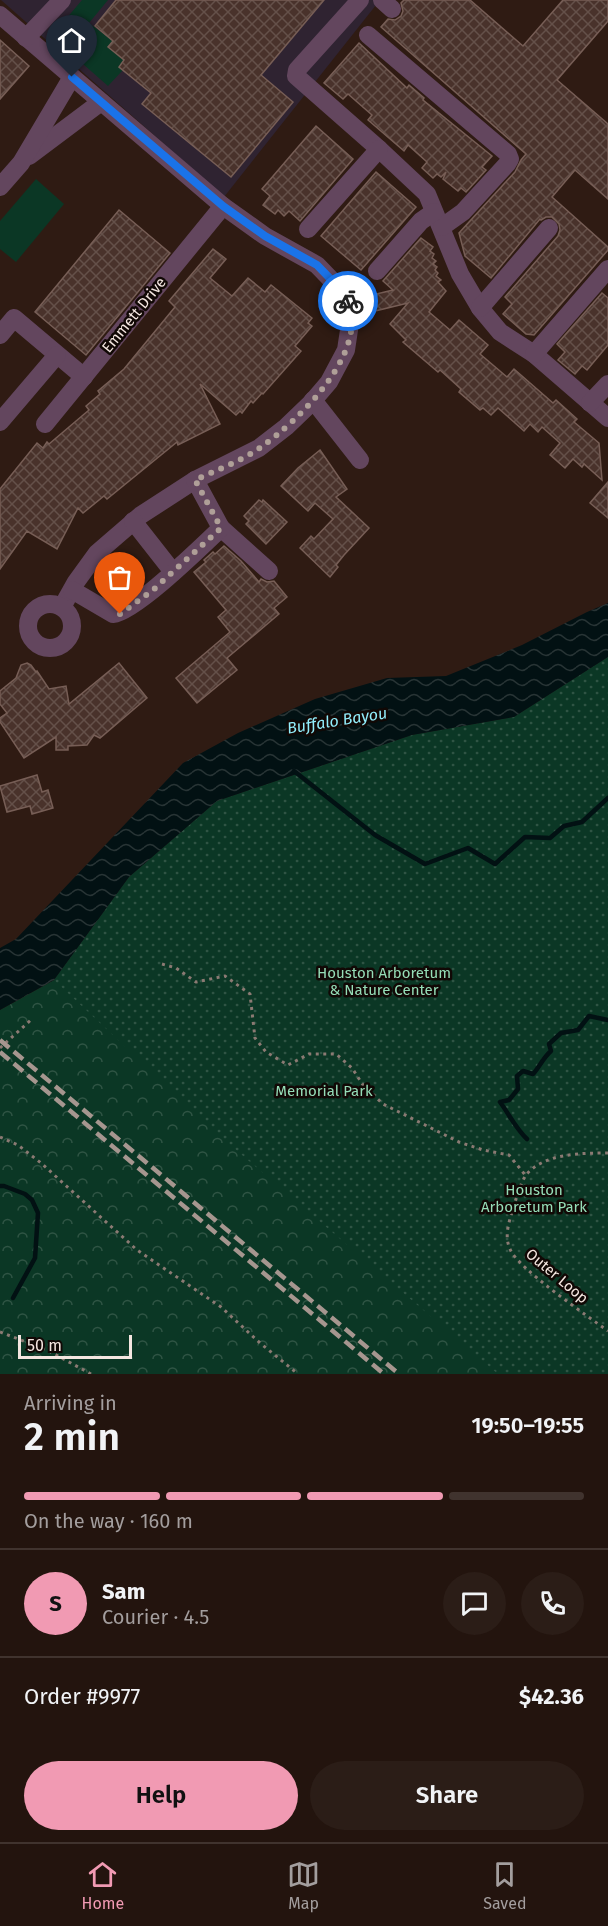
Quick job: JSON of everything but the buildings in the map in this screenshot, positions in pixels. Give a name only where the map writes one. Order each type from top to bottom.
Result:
[{"type":"street","points":[[26,38],[62,0]]},
{"type":"street","points":[[360,0],[296,73],[298,80],[379,149],[426,194],[460,274],[480,308],[500,332],[534,354],[608,418]]},
{"type":"street","points":[[0,15],[223,206],[265,236],[317,265],[344,293],[352,310],[346,350],[329,381],[313,400],[286,427],[259,448],[195,480],[134,521],[97,553],[62,608]]},
{"type":"street","points":[[368,35],[508,154],[510,159],[463,212],[438,220],[421,221],[377,271]]},
{"type":"street","points":[[0,188],[21,163],[72,77]]},
{"type":"street","points":[[21,163],[101,102]]},
{"type":"street","points":[[308,229],[379,149]]},
{"type":"street","name":"Emmett Drive","points":[[45,424],[223,206]]},
{"type":"street","points":[[480,308],[549,228]]},
{"type":"street","points":[[534,354],[608,269]]},
{"type":"street","points":[[0,335],[14,318],[84,377]]},
{"type":"street","points":[[0,422],[57,355]]},
{"type":"street","points":[[590,403],[608,384]]},
{"type":"street","points":[[313,400],[360,460]]},
{"type":"street","points":[[195,480],[221,528],[269,571]]},
{"type":"street","points":[[134,521],[173,572]]},
{"type":"street","points":[[72,590],[113,614],[120,614],[173,572],[221,528]]},
{"type":"path","points":[[162,964],[176,968],[196,982],[225,976],[249,994],[255,1038],[266,1052],[281,1061],[288,1065],[309,1054],[336,1054],[352,1068],[363,1085],[383,1104],[459,1142],[509,1155],[526,1176],[538,1166],[554,1158],[608,1153]]},
{"type":"path","points":[[0,1048],[33,1018]]},
{"type":"path","points":[[0,1137],[18,1145],[137,1250],[221,1307],[298,1374]]},
{"type":"path","name":"Outer Loop","points":[[526,1176],[507,1230],[510,1250],[528,1270],[608,1331]]},
{"type":"path","points":[[0,1332],[47,1350],[91,1374]]},
{"type":"shaded area","points":[[1,0],[380,0],[224,197]]},
{"type":"green space","points":[[82,0],[108,0],[89,23],[113,41],[108,47],[124,60],[119,67],[123,70],[108,86],[58,42],[60,26]]},
{"type":"green space","points":[[36,179],[64,204],[16,262],[0,249],[0,221]]},
{"type":"green space","name":"Houston Arboretum & Nature Center","points":[[608,657],[608,1374],[0,1374],[0,1010],[54,980],[129,877],[217,801],[412,735],[514,717]]},
{"type":"green space","name":"Houston Arboretum & Nature Center","points":[[608,657],[608,1374],[498,1374],[228,1143],[54,980],[129,877],[217,801],[412,735],[514,717]]},
{"type":"water","name":"Buffalo Bayou","points":[[608,603],[608,657],[514,717],[412,735],[217,801],[129,877],[54,980],[0,1010],[0,948],[16,939],[183,763],[238,733],[315,699],[387,678],[446,676],[522,645]]},
{"type":"waterway","points":[[294,771],[375,835],[425,864],[468,848],[495,864],[525,837],[550,838],[564,826],[582,822],[608,798]]},
{"type":"waterway","points":[[527,1139],[500,1102],[509,1100],[518,1089],[517,1076],[523,1071],[533,1074],[551,1051],[549,1044],[561,1033],[578,1030],[589,1016],[608,1020]]},
{"type":"waterway","points":[[0,1186],[25,1194],[32,1200],[38,1213],[35,1258],[13,1298]]},
{"type":"railway","points":[[0,1040],[399,1374]]},
{"type":"railway","points":[[0,1052],[384,1374]]},
{"type":"way so far","points":[[120,614],[153,590],[221,528],[195,480],[259,448],[286,427],[311,403],[329,381],[346,350],[352,310],[348,301]]},
{"type":"route","points":[[72,77],[223,206],[265,236],[317,265],[333,280],[348,301]]},
{"type":"park label","name":"Memorial Park","points":[[324,1091]]},
{"type":"park label","name":"Houston Arboretum Park","points":[[534,1198]]}]
